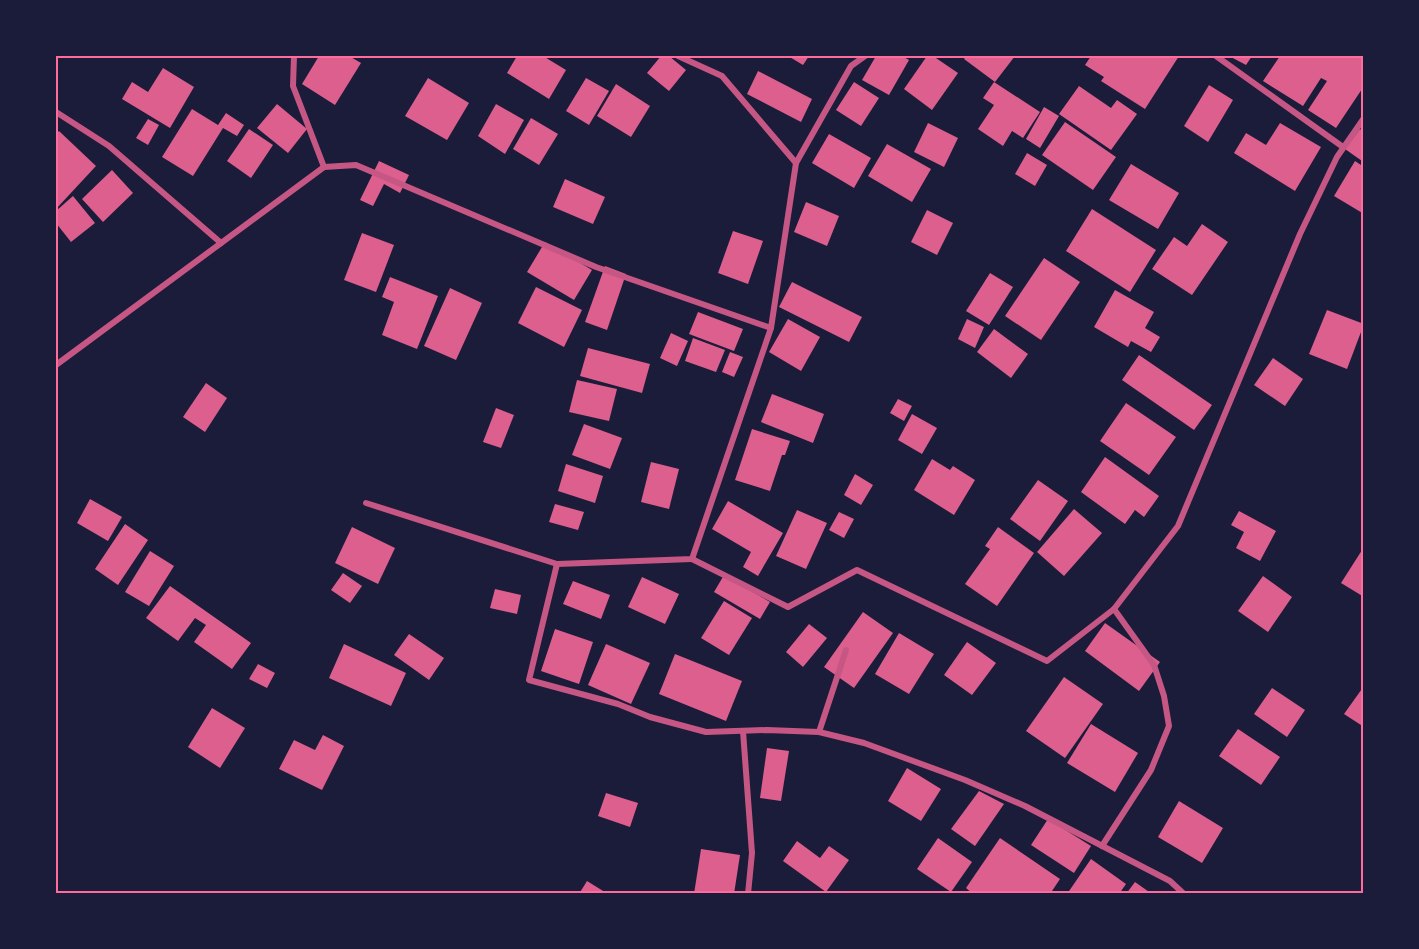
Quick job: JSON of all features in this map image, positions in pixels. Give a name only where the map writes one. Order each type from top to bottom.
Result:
[{"type":"street","points":[[294,56],[292,86],[324,167]]},
{"type":"street","points":[[678,56],[722,76],[796,163]]},
{"type":"street","points":[[692,560],[771,328],[796,163],[851,66],[865,56]]},
{"type":"street","points":[[1216,56],[1343,147]]},
{"type":"street","points":[[56,112],[109,146],[221,243]]},
{"type":"street","points":[[366,503],[557,564],[692,560],[788,607],[857,570],[1047,661],[1114,609],[1178,526],[1300,234],[1343,147],[1364,118]]},
{"type":"street","points":[[56,365],[324,167],[356,165],[596,267],[771,328]]},
{"type":"street","points":[[557,564],[529,680],[618,704],[650,717],[706,732],[767,730],[819,732],[864,743],[965,780],[1025,806],[1170,881],[1184,894]]},
{"type":"street","points":[[1102,846],[1151,770],[1169,726],[1164,696],[1154,665],[1114,609]]},
{"type":"street","points":[[819,732],[846,650]]},
{"type":"street","points":[[743,731],[752,854],[748,894]]},
{"type":"building","points":[[319,56],[349,56],[361,63],[335,105],[302,84]]},
{"type":"building","points":[[517,56],[543,56],[566,70],[549,99],[507,73]]},
{"type":"building","points":[[661,56],[669,56],[686,70],[669,91],[647,73]]},
{"type":"building","points":[[788,56],[809,56],[803,65]]},
{"type":"building","points":[[876,56],[902,56],[909,60],[889,95],[862,80]]},
{"type":"building","points":[[927,56],[933,56],[958,73],[932,110],[904,89]]},
{"type":"building","points":[[966,56],[1015,56],[995,82],[964,59]]},
{"type":"building","points":[[1091,56],[1179,56],[1145,109],[1101,81],[1104,77],[1085,65]]},
{"type":"building","points":[[1229,56],[1252,56],[1246,65]]},
{"type":"building","points":[[1280,56],[1364,56],[1364,86],[1336,128],[1308,110],[1327,81],[1321,78],[1303,106],[1263,81]]},
{"type":"building","points":[[163,68],[194,87],[170,128],[122,99],[132,82],[148,92]]},
{"type":"building","points":[[758,71],[812,99],[801,122],[747,94]]},
{"type":"building","points":[[428,78],[469,103],[447,140],[405,116]]},
{"type":"building","points":[[586,78],[609,91],[589,125],[566,111]]},
{"type":"building","points":[[854,82],[879,98],[861,126],[836,110]]},
{"type":"building","points":[[994,82],[1040,112],[1023,138],[1012,131],[1003,146],[978,129],[994,105],[983,98]]},
{"type":"building","points":[[616,84],[650,106],[631,137],[597,116]]},
{"type":"building","points":[[1209,85],[1233,100],[1208,142],[1184,126]]},
{"type":"building","points":[[1079,86],[1111,108],[1117,100],[1137,114],[1111,150],[1059,114]]},
{"type":"building","points":[[277,104],[307,129],[288,153],[257,128]]},
{"type":"building","points":[[496,104],[524,120],[505,154],[478,136]]},
{"type":"building","points":[[1044,107],[1059,116],[1040,148],[1026,139]]},
{"type":"building","points":[[192,109],[218,125],[226,113],[244,125],[237,136],[223,128],[193,176],[162,157]]},
{"type":"building","points":[[531,118],[558,134],[539,165],[513,149]]},
{"type":"building","points":[[148,119],[159,125],[148,145],[136,138]]},
{"type":"building","points":[[1065,122],[1116,157],[1093,190],[1042,155]]},
{"type":"building","points":[[928,123],[958,138],[944,167],[914,152]]},
{"type":"building","points":[[1280,123],[1321,147],[1295,191],[1234,153],[1246,133],[1266,145]]},
{"type":"building","points":[[249,129],[273,145],[251,178],[227,161]]},
{"type":"building","points":[[1360,129],[1364,132],[1362,161],[1345,149]]},
{"type":"building","points":[[59,131],[96,166],[56,209],[56,134]]},
{"type":"building","points":[[829,134],[871,158],[854,188],[812,163]]},
{"type":"building","points":[[887,144],[931,169],[912,202],[868,176]]},
{"type":"building","points":[[1027,153],[1047,165],[1035,186],[1015,174]]},
{"type":"building","points":[[379,161],[409,175],[400,193],[384,184],[373,206],[360,200]]},
{"type":"building","points":[[1355,161],[1364,167],[1364,214],[1334,196]]},
{"type":"building","points":[[1131,164],[1179,193],[1158,229],[1109,200]]},
{"type":"building","points":[[112,170],[133,193],[103,222],[82,199]]},
{"type":"building","points":[[565,179],[605,197],[593,224],[553,207]]},
{"type":"building","points":[[73,196],[95,223],[71,242],[56,223],[56,211]]},
{"type":"building","points":[[806,202],[839,216],[827,246],[794,232]]},
{"type":"building","points":[[1092,209],[1156,250],[1130,292],[1066,251]]},
{"type":"building","points":[[927,210],[953,223],[937,255],[911,242]]},
{"type":"building","points":[[1202,224],[1228,242],[1192,295],[1152,269],[1174,237],[1187,246]]},
{"type":"building","points":[[733,231],[763,241],[748,284],[718,273]]},
{"type":"building","points":[[362,233],[394,245],[376,292],[344,280]]},
{"type":"building","points":[[545,242],[592,270],[574,300],[527,272]]},
{"type":"building","points":[[1044,258],[1080,282],[1041,340],[1005,316]]},
{"type":"building","points":[[605,266],[626,274],[607,330],[585,322]]},
{"type":"building","points":[[990,273],[1013,287],[989,325],[966,311]]},
{"type":"building","points":[[390,277],[438,296],[417,349],[382,335],[394,302],[382,297]]},
{"type":"building","points":[[792,282],[862,317],[849,342],[779,307]]},
{"type":"building","points":[[536,287],[582,310],[564,347],[518,323]]},
{"type":"building","points":[[450,288],[482,303],[456,360],[424,346]]},
{"type":"building","points":[[1115,290],[1154,312],[1145,328],[1160,337],[1151,352],[1131,341],[1128,347],[1094,327]]},
{"type":"building","points":[[1327,310],[1364,324],[1347,369],[1309,354]]},
{"type":"building","points":[[698,312],[743,329],[734,351],[689,334]]},
{"type":"building","points":[[788,319],[820,337],[801,371],[769,352]]},
{"type":"building","points":[[967,319],[984,327],[975,348],[958,339]]},
{"type":"building","points":[[994,329],[1028,354],[1011,378],[977,352]]},
{"type":"building","points":[[671,333],[688,341],[677,366],[660,358]]},
{"type":"building","points":[[693,338],[725,350],[716,372],[685,361]]},
{"type":"building","points":[[588,348],[650,364],[642,393],[580,376]]},
{"type":"building","points":[[730,352],[743,357],[734,377],[722,372]]},
{"type":"building","points":[[1139,355],[1212,405],[1194,430],[1122,380]]},
{"type":"building","points":[[1273,358],[1303,379],[1285,406],[1254,385]]},
{"type":"building","points":[[577,380],[617,389],[609,421],[569,412]]},
{"type":"building","points":[[206,383],[227,398],[205,432],[183,417]]},
{"type":"building","points":[[772,394],[824,414],[813,443],[761,422]]},
{"type":"building","points":[[898,399],[912,406],[904,421],[890,413]]},
{"type":"building","points":[[1126,403],[1176,437],[1149,475],[1100,441]]},
{"type":"building","points":[[496,408],[514,415],[501,448],[483,442]]},
{"type":"building","points":[[912,414],[937,428],[922,454],[898,440]]},
{"type":"building","points":[[584,424],[622,438],[610,469],[572,455]]},
{"type":"building","points":[[752,429],[790,441],[785,455],[782,455],[770,491],[735,480]]},
{"type":"building","points":[[1105,457],[1159,496],[1144,517],[1135,510],[1125,524],[1081,492]]},
{"type":"building","points":[[932,459],[950,470],[953,466],[975,480],[954,515],[914,490]]},
{"type":"building","points":[[651,462],[679,469],[669,509],[641,502]]},
{"type":"building","points":[[566,464],[603,476],[595,503],[558,491]]},
{"type":"building","points":[[855,474],[873,485],[861,505],[844,495]]},
{"type":"building","points":[[1038,480],[1068,501],[1040,541],[1010,519]]},
{"type":"building","points":[[90,499],[122,517],[108,541],[77,523]]},
{"type":"building","points":[[728,501],[783,533],[758,576],[743,567],[751,552],[712,529]]},
{"type":"building","points":[[555,504],[584,512],[578,530],[549,522]]},
{"type":"building","points":[[1074,509],[1102,533],[1064,576],[1037,552]]},
{"type":"building","points":[[797,510],[827,523],[806,569],[776,556]]},
{"type":"building","points":[[1239,511],[1276,531],[1260,561],[1236,548],[1244,532],[1231,525]]},
{"type":"building","points":[[839,512],[854,519],[844,538],[829,530]]},
{"type":"building","points":[[125,524],[148,540],[118,585],[95,569]]},
{"type":"building","points":[[352,527],[395,548],[378,584],[335,563]]},
{"type":"building","points":[[998,527],[1034,553],[997,606],[965,584],[990,549],[985,546]]},
{"type":"building","points":[[1364,547],[1364,597],[1341,583]]},
{"type":"building","points":[[150,551],[174,566],[149,606],[125,592]]},
{"type":"building","points":[[343,573],[362,586],[350,603],[331,590]]},
{"type":"building","points":[[724,575],[770,602],[760,619],[714,592]]},
{"type":"building","points":[[1263,576],[1292,597],[1268,632],[1238,611]]},
{"type":"building","points":[[642,577],[679,594],[665,624],[628,607]]},
{"type":"building","points":[[573,581],[610,595],[601,619],[563,604]]},
{"type":"building","points":[[170,586],[251,643],[232,669],[194,642],[206,625],[195,618],[178,641],[146,618]]},
{"type":"building","points":[[495,589],[521,595],[517,614],[490,608]]},
{"type":"building","points":[[724,601],[752,618],[729,655],[701,638]]},
{"type":"building","points":[[863,612],[893,633],[854,688],[824,667]]},
{"type":"building","points":[[1105,623],[1160,662],[1139,691],[1085,651]]},
{"type":"building","points":[[809,624],[827,638],[803,667],[786,652]]},
{"type":"building","points":[[555,629],[593,642],[579,684],[541,671]]},
{"type":"building","points":[[899,633],[934,654],[909,694],[875,674]]},
{"type":"building","points":[[409,634],[444,658],[429,680],[394,655]]},
{"type":"building","points":[[967,642],[996,663],[972,695],[944,675]]},
{"type":"building","points":[[344,644],[406,673],[391,706],[329,678]]},
{"type":"building","points":[[606,644],[650,663],[631,704],[588,685]]},
{"type":"building","points":[[675,654],[742,681],[726,721],[659,694]]},
{"type":"building","points":[[258,664],[275,673],[267,688],[249,679]]},
{"type":"building","points":[[1064,677],[1103,704],[1065,758],[1026,731]]},
{"type":"building","points":[[1364,686],[1364,727],[1344,714]]},
{"type":"building","points":[[1272,688],[1305,710],[1287,737],[1254,714]]},
{"type":"building","points":[[212,708],[245,728],[220,768],[188,747]]},
{"type":"building","points":[[1091,724],[1138,753],[1115,792],[1067,763]]},
{"type":"building","points":[[1238,729],[1280,757],[1261,785],[1219,756]]},
{"type":"building","points":[[323,735],[344,746],[322,790],[279,769],[294,740],[315,750]]},
{"type":"building","points":[[767,748],[789,751],[781,801],[760,798]]},
{"type":"building","points":[[907,768],[941,789],[921,821],[888,801]]},
{"type":"building","points":[[979,791],[1004,804],[975,846],[951,829]]},
{"type":"building","points":[[606,793],[638,803],[630,827],[598,816]]},
{"type":"building","points":[[1179,801],[1223,828],[1202,863],[1158,837]]},
{"type":"building","points":[[1048,819],[1091,846],[1074,873],[1031,845]]},
{"type":"building","points":[[938,838],[972,862],[951,892],[917,869]]},
{"type":"building","points":[[1000,838],[1060,879],[1050,894],[973,894],[966,888]]},
{"type":"building","points":[[797,841],[820,858],[829,846],[849,860],[826,892],[783,861]]},
{"type":"building","points":[[701,849],[740,855],[734,894],[694,894]]},
{"type":"building","points":[[1091,859],[1126,884],[1119,894],[1067,894]]},
{"type":"building","points":[[587,881],[608,894],[579,894]]},
{"type":"building","points":[[1135,882],[1152,894],[1126,894]]}]
